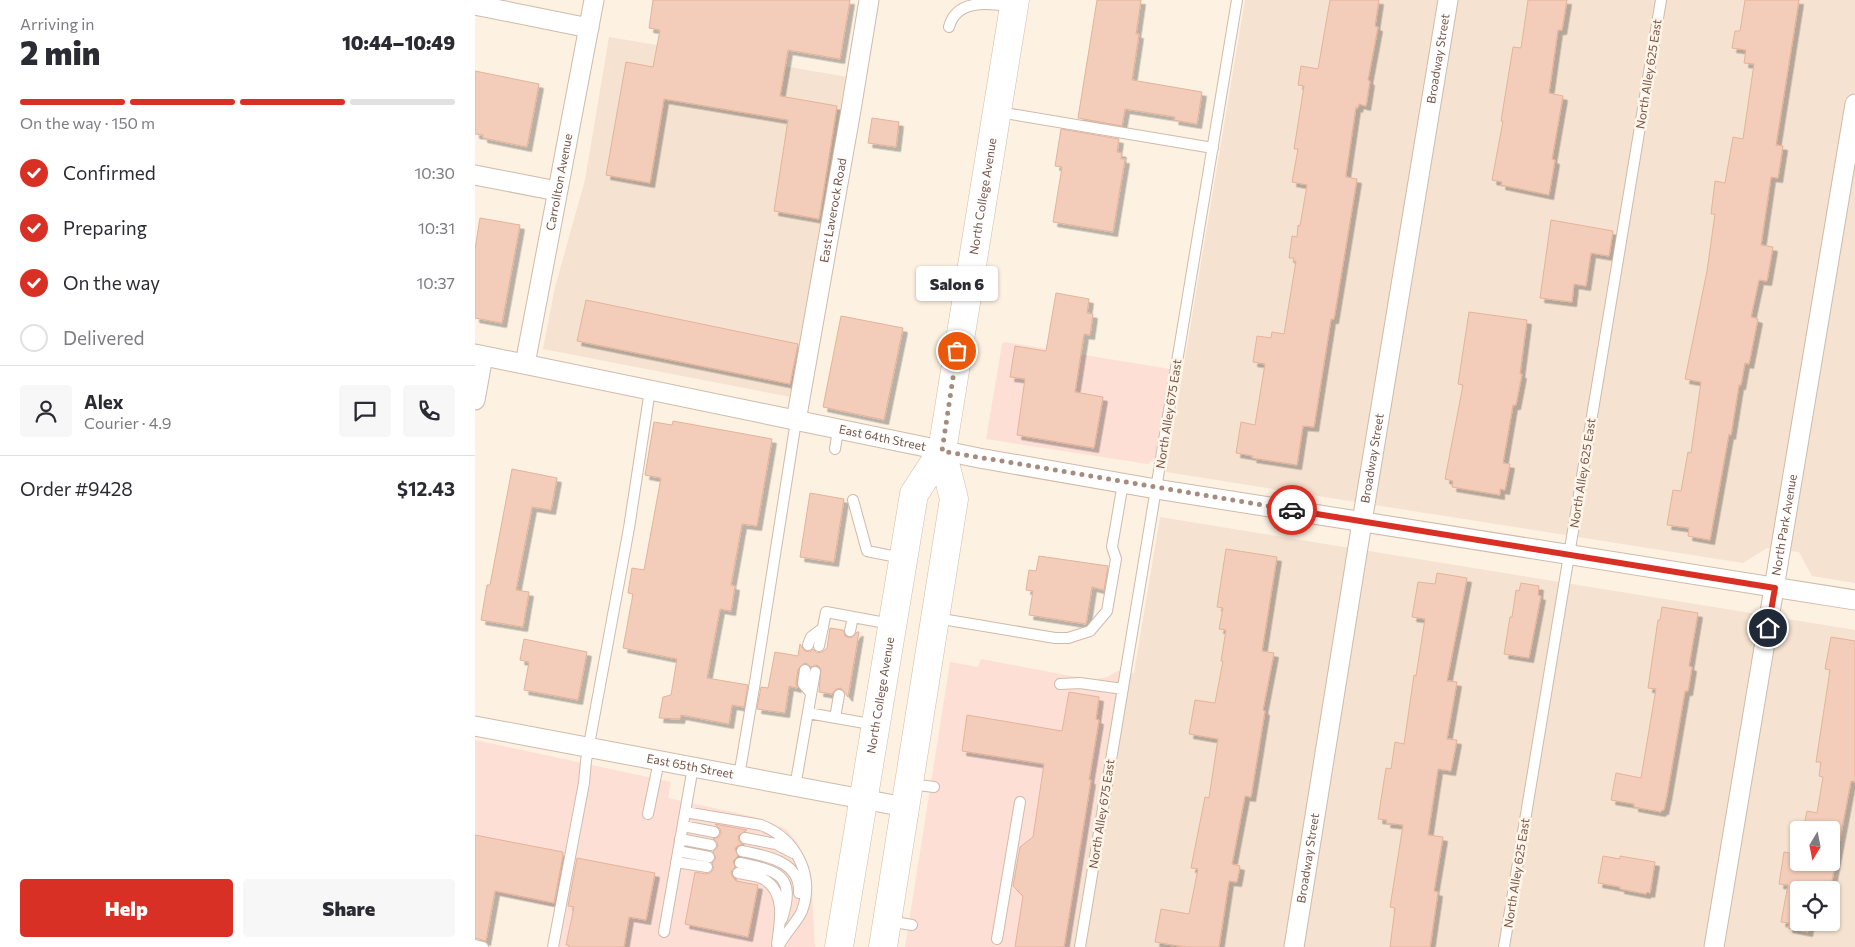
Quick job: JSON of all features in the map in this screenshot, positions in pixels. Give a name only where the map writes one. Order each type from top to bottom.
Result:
[{"type":"main road","name":"North College Avenue","points":[[883,947],[900,923],[935,618],[954,499],[942,451],[1015,4]]},
{"type":"main road","name":"North College Avenue","points":[[839,947],[914,494],[942,451]]},
{"type":"street","name":"Carrollton Avenue","points":[[525,364],[594,0]]},
{"type":"street","name":"East Laverock Road","points":[[796,421],[869,0]]},
{"type":"street","name":"Broadway Street","points":[[1294,947],[1362,522],[1449,0]]},
{"type":"street","points":[[475,5],[589,28]]},
{"type":"street","name":"North Park Avenue","points":[[1714,947],[1855,104]]},
{"type":"street","points":[[475,175],[557,191]]},
{"type":"street","points":[[475,400],[479,355]]},
{"type":"street","name":"East 64th Street","points":[[479,355],[942,451],[1362,522],[1855,600]]},
{"type":"street","name":"East 65th Street","points":[[475,726],[863,800],[916,793]]},
{"type":"lane","name":"North Alley 675 East","points":[[1080,947],[1237,0]]},
{"type":"lane","name":"North Alley 625 East","points":[[1505,947],[1661,0]]},
{"type":"lane","points":[[949,26],[955,9],[962,4],[981,2],[1015,4]]},
{"type":"lane","points":[[997,111],[1213,148]]},
{"type":"lane","points":[[553,947],[629,528],[650,390]]},
{"type":"lane","points":[[739,776],[796,421]]},
{"type":"lane","points":[[835,449],[838,430]]},
{"type":"lane","points":[[935,618],[1055,638],[1068,638],[1090,631],[1107,611],[1116,559],[1111,547],[1123,482]]},
{"type":"lane","points":[[853,500],[867,551],[903,558]]},
{"type":"lane","points":[[814,646],[823,628],[825,612],[892,624]]},
{"type":"lane","points":[[850,631],[853,617]]},
{"type":"lane","points":[[795,787],[811,693],[810,671]]},
{"type":"lane","points":[[1060,684],[1080,683],[1123,689]]},
{"type":"lane","points":[[835,718],[839,695]]},
{"type":"lane","points":[[808,713],[876,725]]},
{"type":"lane","points":[[648,814],[659,761]]},
{"type":"lane","points":[[664,932],[693,767]]},
{"type":"lane","points":[[997,939],[1020,802]]},
{"type":"lane","points":[[685,812],[755,824],[772,830],[793,848],[801,861],[805,876],[804,904],[799,918],[782,931]]},
{"type":"lane","points":[[683,826],[714,832]]},
{"type":"lane","points":[[745,838],[785,848],[801,861]]},
{"type":"lane","points":[[680,839],[711,845]]},
{"type":"lane","points":[[742,851],[772,857],[793,871],[798,880],[799,900],[782,931],[777,947]]},
{"type":"lane","points":[[677,857],[708,862]]},
{"type":"lane","points":[[739,868],[765,879],[774,889],[779,898],[782,931]]},
{"type":"lane","points":[[475,945],[483,947]]},
{"type":"shaded area","points":[[1245,0],[1855,0],[1855,583],[1812,576],[1799,552],[1767,548],[1743,563],[1166,472]]},
{"type":"shaded area","points":[[609,37],[848,77],[804,333],[791,397],[543,349],[555,287],[585,180]]},
{"type":"shaded area","points":[[1005,342],[1170,369],[1156,457],[1148,464],[986,439],[1002,344]]},
{"type":"shaded area","points":[[1160,517],[1855,630],[1855,947],[1070,947],[1118,671],[1134,673]]},
{"type":"shaded area","points":[[981,659],[1092,680],[1107,677],[1118,671],[1070,947],[905,947],[950,662],[978,667]]},
{"type":"shaded area","points":[[475,740],[671,782],[668,798],[755,817],[786,829],[799,845],[811,874],[815,947],[559,947],[566,909],[475,890]]},
{"type":"building","points":[[653,0],[850,0],[840,59],[788,50],[780,96],[837,106],[819,219],[774,211],[788,120],[664,99],[650,183],[606,175],[626,62],[653,67],[660,30],[649,28]]},
{"type":"building","points":[[1097,0],[1141,0],[1136,34],[1139,34],[1132,80],[1202,92],[1197,124],[1174,120],[1175,117],[1125,109],[1122,126],[1078,118]]},
{"type":"building","points":[[1330,0],[1379,0],[1375,26],[1378,27],[1368,80],[1370,81],[1366,106],[1359,104],[1358,108],[1356,107],[1346,177],[1357,179],[1334,319],[1331,319],[1314,427],[1303,426],[1297,465],[1252,458],[1253,456],[1236,453],[1241,422],[1255,425],[1265,364],[1253,362],[1257,336],[1271,338],[1272,332],[1284,334],[1296,261],[1293,261],[1294,258],[1289,258],[1292,236],[1297,237],[1307,185],[1292,182],[1298,149],[1294,149],[1304,86],[1298,85],[1301,66],[1318,69]]},
{"type":"building","points":[[1528,0],[1567,0],[1562,30],[1558,30],[1549,93],[1563,96],[1552,159],[1555,160],[1549,195],[1501,185],[1502,182],[1492,180],[1503,121],[1501,121],[1513,47],[1521,48]]},
{"type":"building","points":[[1745,0],[1799,0],[1776,145],[1783,146],[1778,178],[1771,177],[1761,245],[1773,247],[1767,281],[1759,280],[1751,317],[1758,319],[1749,364],[1745,363],[1741,385],[1739,385],[1710,540],[1688,536],[1689,528],[1667,525],[1673,490],[1681,491],[1688,452],[1691,453],[1701,382],[1685,379],[1707,271],[1715,214],[1711,214],[1715,181],[1725,183],[1733,137],[1743,139],[1754,64],[1744,63],[1746,50],[1732,48],[1735,31],[1740,31]]},
{"type":"building","points":[[475,71],[539,84],[527,147],[483,138],[483,135],[475,134]]},
{"type":"building","points":[[872,118],[899,122],[896,147],[868,143]]},
{"type":"building","points":[[1061,129],[1119,139],[1117,152],[1122,153],[1121,159],[1125,159],[1113,232],[1053,222],[1062,167],[1055,166]]},
{"type":"building","points":[[480,218],[520,225],[502,323],[475,318],[475,249]]},
{"type":"building","points":[[1551,220],[1613,231],[1609,256],[1591,253],[1586,286],[1574,284],[1572,302],[1540,298]]},
{"type":"building","points":[[1056,293],[1089,299],[1087,313],[1093,314],[1090,335],[1084,334],[1075,392],[1103,397],[1094,448],[1017,435],[1025,379],[1010,377],[1015,346],[1046,351]]},
{"type":"building","points":[[586,300],[798,344],[790,384],[577,341]]},
{"type":"building","points":[[1469,312],[1527,320],[1520,374],[1522,374],[1516,405],[1513,405],[1503,463],[1510,464],[1505,490],[1500,489],[1500,495],[1452,487],[1453,481],[1445,479],[1463,385],[1458,384]]},
{"type":"building","points":[[841,316],[903,328],[884,420],[823,407]]},
{"type":"building","points":[[673,421],[772,439],[757,526],[742,524],[731,585],[735,586],[731,611],[720,609],[707,678],[748,685],[744,707],[732,705],[729,724],[681,715],[680,719],[659,718],[663,697],[671,695],[677,659],[623,648],[633,594],[628,593],[632,568],[644,570],[661,478],[645,475],[654,422],[672,425]]},
{"type":"building","points":[[512,469],[557,478],[551,510],[532,507],[516,590],[529,592],[523,627],[481,620],[487,585],[490,585]]},
{"type":"building","points":[[810,493],[844,499],[834,562],[800,557]]},
{"type":"building","points":[[1226,549],[1277,557],[1262,651],[1274,653],[1263,710],[1265,711],[1251,797],[1245,796],[1232,864],[1240,866],[1237,882],[1229,881],[1219,947],[1185,947],[1155,942],[1161,909],[1189,914],[1198,869],[1191,868],[1205,797],[1209,798],[1218,739],[1189,734],[1195,700],[1215,703],[1223,661],[1221,661],[1226,630],[1219,629],[1223,608],[1217,607]]},
{"type":"building","points":[[1039,556],[1108,566],[1104,590],[1092,587],[1086,624],[1029,615],[1033,591],[1026,590],[1029,570],[1036,571]]},
{"type":"building","points":[[1437,573],[1467,578],[1447,681],[1457,682],[1447,739],[1457,740],[1451,771],[1438,769],[1428,835],[1443,837],[1434,891],[1438,892],[1430,947],[1390,947],[1395,908],[1390,907],[1403,825],[1386,823],[1387,820],[1378,819],[1386,768],[1391,769],[1395,742],[1404,744],[1414,675],[1416,676],[1425,619],[1412,617],[1418,582],[1435,584]]},
{"type":"building","points":[[1521,583],[1539,586],[1538,595],[1541,596],[1529,658],[1504,654],[1516,590],[1519,591]]},
{"type":"building","points":[[1662,607],[1698,613],[1689,666],[1692,667],[1688,691],[1685,691],[1667,796],[1664,810],[1661,812],[1611,800],[1616,773],[1641,778],[1656,689],[1648,688],[1658,620],[1660,620]]},
{"type":"building","points":[[830,628],[843,630],[845,636],[849,638],[859,632],[848,697],[841,688],[836,689],[832,694],[819,692],[821,669],[817,665],[811,667],[806,663],[798,669],[797,688],[789,686],[785,713],[757,709],[761,687],[768,688],[775,652],[798,656],[800,644],[805,651],[810,652],[813,649],[817,653],[822,652],[827,648]]},
{"type":"building","points":[[1831,637],[1855,641],[1855,782],[1851,781],[1840,839],[1840,821],[1805,821],[1807,811],[1817,813],[1823,777],[1819,776],[1821,762],[1816,762],[1830,670],[1825,669]]},
{"type":"building","points":[[524,639],[587,652],[578,700],[524,690],[529,662],[520,660]]},
{"type":"building","points":[[1069,692],[1099,697],[1096,719],[1099,720],[1064,947],[1015,947],[1023,896],[1013,886],[1020,847],[1033,837],[1044,764],[962,751],[967,715],[1062,731]]},
{"type":"building","points":[[715,824],[747,830],[738,836],[739,841],[743,844],[735,849],[738,856],[733,861],[735,867],[731,872],[736,881],[758,885],[748,937],[685,924],[695,872],[705,874],[710,873],[714,869],[712,863],[716,858],[713,852],[718,846],[717,842],[713,839],[719,837],[721,833]]},
{"type":"building","points":[[475,835],[563,852],[554,903],[495,891],[486,941],[475,938]]},
{"type":"building","points":[[1784,852],[1790,853],[1790,871],[1834,871],[1832,881],[1790,881],[1790,928],[1788,928],[1789,923],[1781,922],[1788,885],[1779,884]]},
{"type":"building","points":[[1603,856],[1620,859],[1620,856],[1655,862],[1650,893],[1647,892],[1646,894],[1620,889],[1620,887],[1598,883]]},
{"type":"building","points":[[577,858],[655,873],[646,920],[629,917],[624,947],[569,947],[569,945],[566,945],[574,907],[568,906]]},
{"type":"way so far","points":[[957,351],[942,451],[1292,510]]},
{"type":"place","name":"Salon 6","points":[[957,351]]},
{"type":"route","points":[[1292,510],[1775,588],[1768,628]]}]
